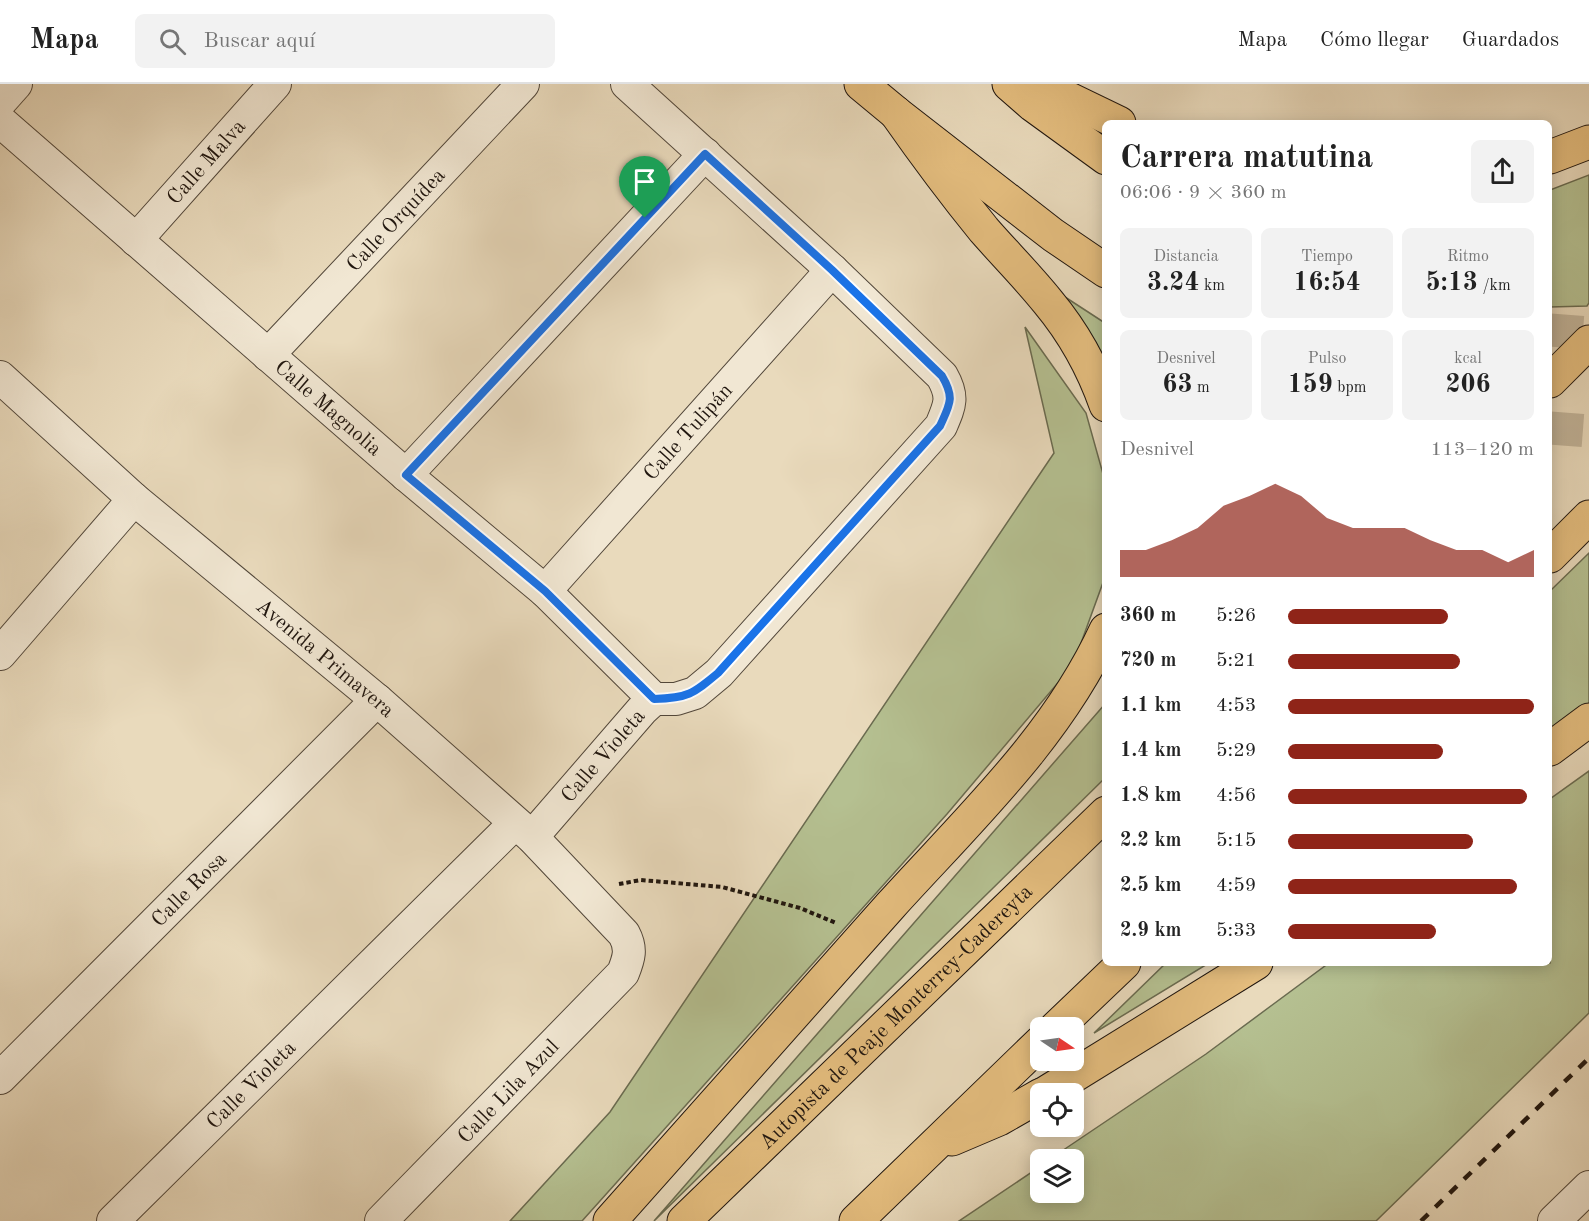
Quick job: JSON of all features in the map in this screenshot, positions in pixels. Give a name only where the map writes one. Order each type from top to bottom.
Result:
[{"type":"main road","points":[[861,84],[1053,235],[1102,268]]},
{"type":"main road","points":[[1009,84],[1102,155]]},
{"type":"main road","points":[[1031,84],[1113,120]]},
{"type":"main road","points":[[896,113],[938,172],[990,237],[1048,302],[1068,329],[1085,358],[1102,396]]},
{"type":"main road","points":[[1552,156],[1589,142]]},
{"type":"main road","points":[[1552,379],[1589,342]]},
{"type":"main road","points":[[1552,554],[1589,517]]},
{"type":"main road","points":[[610,1221],[1034,747],[1080,681],[1102,638]]},
{"type":"main road","points":[[1552,748],[1589,720]]},
{"type":"main road","name":"Autopista de Peaje Monterrey-Cadereyta","points":[[684,1221],[1102,817]]},
{"type":"main road","points":[[1068,1017],[1121,966]]},
{"type":"main road","points":[[1060,1083],[1251,966]]},
{"type":"main road","points":[[855,1221],[1030,1053]]},
{"type":"main road","points":[[934,1146],[999,1119],[1030,1101]]},
{"type":"street","points":[[0,102],[16,84]]},
{"type":"street","name":"Calle Malva","points":[[136,240],[275,84]]},
{"type":"street","name":"Calle Orquídea","points":[[268,355],[523,84]]},
{"type":"street","points":[[627,84],[832,270]]},
{"type":"street","name":"Calle Magnolia","points":[[0,121],[406,475],[545,591],[654,699]]},
{"type":"street","points":[[406,475],[705,154]]},
{"type":"street","name":"Calle Violeta","points":[[113,1221],[524,830],[654,699],[676,699],[694,693],[718,673],[940,426],[950,406],[950,390],[942,376],[832,270]]},
{"type":"street","name":"Calle Tulipán","points":[[545,591],[832,270]]},
{"type":"street","name":"Avenida Primavera","points":[[1,381],[134,499],[377,700],[524,830],[624,934],[630,945],[629,957]]},
{"type":"street","points":[[0,654],[134,499]]},
{"type":"street","name":"Calle Rosa","points":[[0,1078],[377,700]]},
{"type":"street","name":"Calle Lila Azul","points":[[381,1221],[623,973],[629,957]]},
{"type":"street","points":[[1554,1221],[1589,1188]]},
{"type":"path","points":[[584,892],[641,879],[722,886],[800,908],[864,936]]},
{"type":"green space","points":[[1589,175],[1589,303],[1587,306],[1552,307],[1552,189]]},
{"type":"green space","points":[[1065,297],[1102,321],[1102,355]]},
{"type":"green space","points":[[1025,327],[1086,413],[1102,470],[1102,585],[1073,665],[947,814],[582,1221],[510,1221],[610,1112],[1054,453]]},
{"type":"green space","points":[[1589,553],[1589,703],[1552,731],[1552,589]]},
{"type":"green space","points":[[1102,707],[1102,781],[654,1221]]},
{"type":"green space","points":[[1589,771],[1589,1013],[1376,1221],[959,1221],[1030,1173],[1030,1203],[1084,1203],[1084,1149],[1065,1149],[1206,1054],[1325,966],[1552,966],[1552,798]]},
{"type":"green space","points":[[1163,966],[1204,966],[1094,1033]]},
{"type":"tunnel","points":[[1552,330],[1589,333]]},
{"type":"tunnel","points":[[1552,428],[1589,431]]},
{"type":"railway","points":[[1421,1221],[1589,1058]]},
{"type":"route","points":[[705,154],[832,270],[942,376],[950,390],[950,406],[940,426],[718,673],[694,693],[676,699],[654,699],[545,591],[406,475],[645,218],[705,154]]}]
